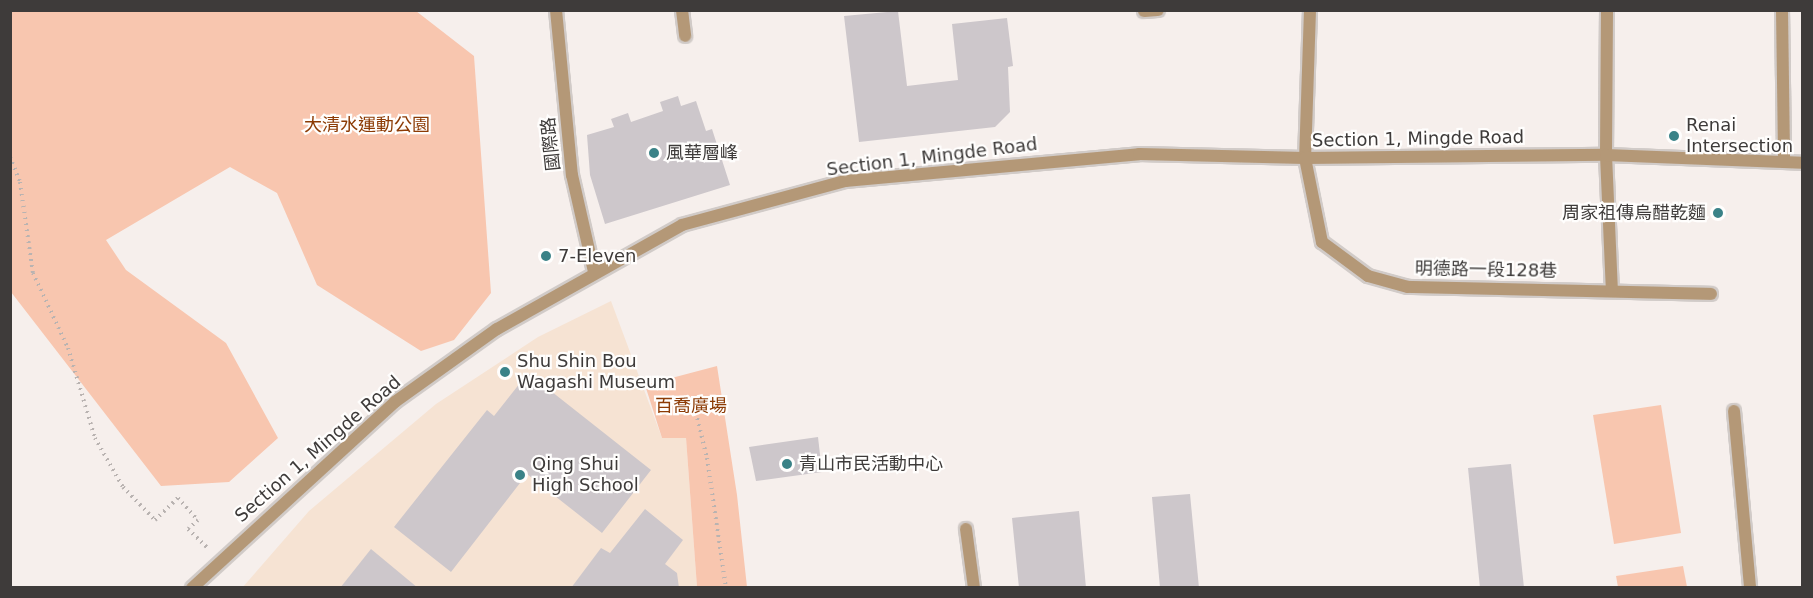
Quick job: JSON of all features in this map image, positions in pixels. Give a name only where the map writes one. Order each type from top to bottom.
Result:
[{"type":"street","name":"國際路","points":[[556,10],[572,175],[594,272]]},
{"type":"street","points":[[682,10],[685,36]]},
{"type":"street","points":[[1144,11],[1158,10]]},
{"type":"street","name":"明德路一段128巷","points":[[1310,10],[1305,158],[1322,242],[1368,276],[1408,287],[1711,294]]},
{"type":"street","points":[[1606,10],[1606,155],[1612,291]]},
{"type":"street","points":[[1782,10],[1784,162]]},
{"type":"street","name":"Section 1, Mingde Road","points":[[192,588],[395,402],[497,329],[594,272],[682,225],[845,181],[1139,154],[1305,158],[1606,155],[1803,163]]},
{"type":"street","points":[[1734,411],[1750,588]]},
{"type":"street","points":[[966,529],[974,588]]},
{"type":"path","points":[[10,157],[20,182],[33,273],[68,348],[95,438],[123,487],[155,520],[178,498],[198,520],[188,529],[220,560]]},
{"type":"path","points":[[693,401],[707,458],[726,588]]},
{"type":"shaded area","name":"Qing Shui High School","points":[[611,301],[662,438],[686,438],[697,587],[242,588],[309,511],[436,404],[538,337]]},
{"type":"green space","name":"大清水運動公園","points":[[11,10],[416,11],[474,56],[491,293],[454,340],[421,351],[317,285],[277,193],[230,167],[106,240],[126,270],[226,343],[278,438],[229,482],[161,486],[11,292]]},
{"type":"green space","name":"百喬廣場","points":[[717,366],[737,495],[747,587],[697,587],[686,438],[662,438],[645,385]]},
{"type":"green space","points":[[1661,405],[1681,533],[1614,544],[1593,415]]},
{"type":"green space","points":[[1683,566],[1687,587],[1618,587],[1616,576]]},
{"type":"building","points":[[898,11],[907,86],[958,80],[952,24],[1007,18],[1013,66],[1008,67],[1010,112],[995,127],[859,142],[844,16]]},
{"type":"building","name":"風華層峰","points":[[678,96],[681,106],[696,101],[706,131],[712,129],[730,185],[605,224],[590,175],[587,135],[614,127],[611,119],[628,113],[631,122],[663,111],[660,102]]},
{"type":"building","points":[[528,373],[651,470],[602,533],[527,474],[451,572],[394,527],[487,410],[494,416]]},
{"type":"building","name":"青山市民活動中心","points":[[818,437],[822,472],[756,481],[749,447]]},
{"type":"building","points":[[1511,464],[1524,588],[1480,588],[1468,468]]},
{"type":"building","points":[[1190,494],[1199,588],[1160,588],[1152,497]]},
{"type":"building","points":[[645,509],[683,540],[665,564],[677,573],[679,588],[571,588],[601,548],[610,553]]},
{"type":"building","points":[[1079,511],[1086,588],[1019,588],[1012,518]]},
{"type":"building","points":[[371,549],[418,588],[340,588]]},
{"type":"place","name":"Renai Intersection","points":[[1674,136]]},
{"type":"place","name":"風華層峰","points":[[654,153]]},
{"type":"place","name":"周家祖傳烏醋乾麵","points":[[1718,213]]},
{"type":"place","name":"7-Eleven","points":[[546,256]]},
{"type":"place","name":"Shu Shin Bou Wagashi Museum","points":[[505,372]]},
{"type":"place","name":"青山市民活動中心","points":[[787,464]]},
{"type":"place","name":"Qing Shui High School","points":[[520,475]]}]
